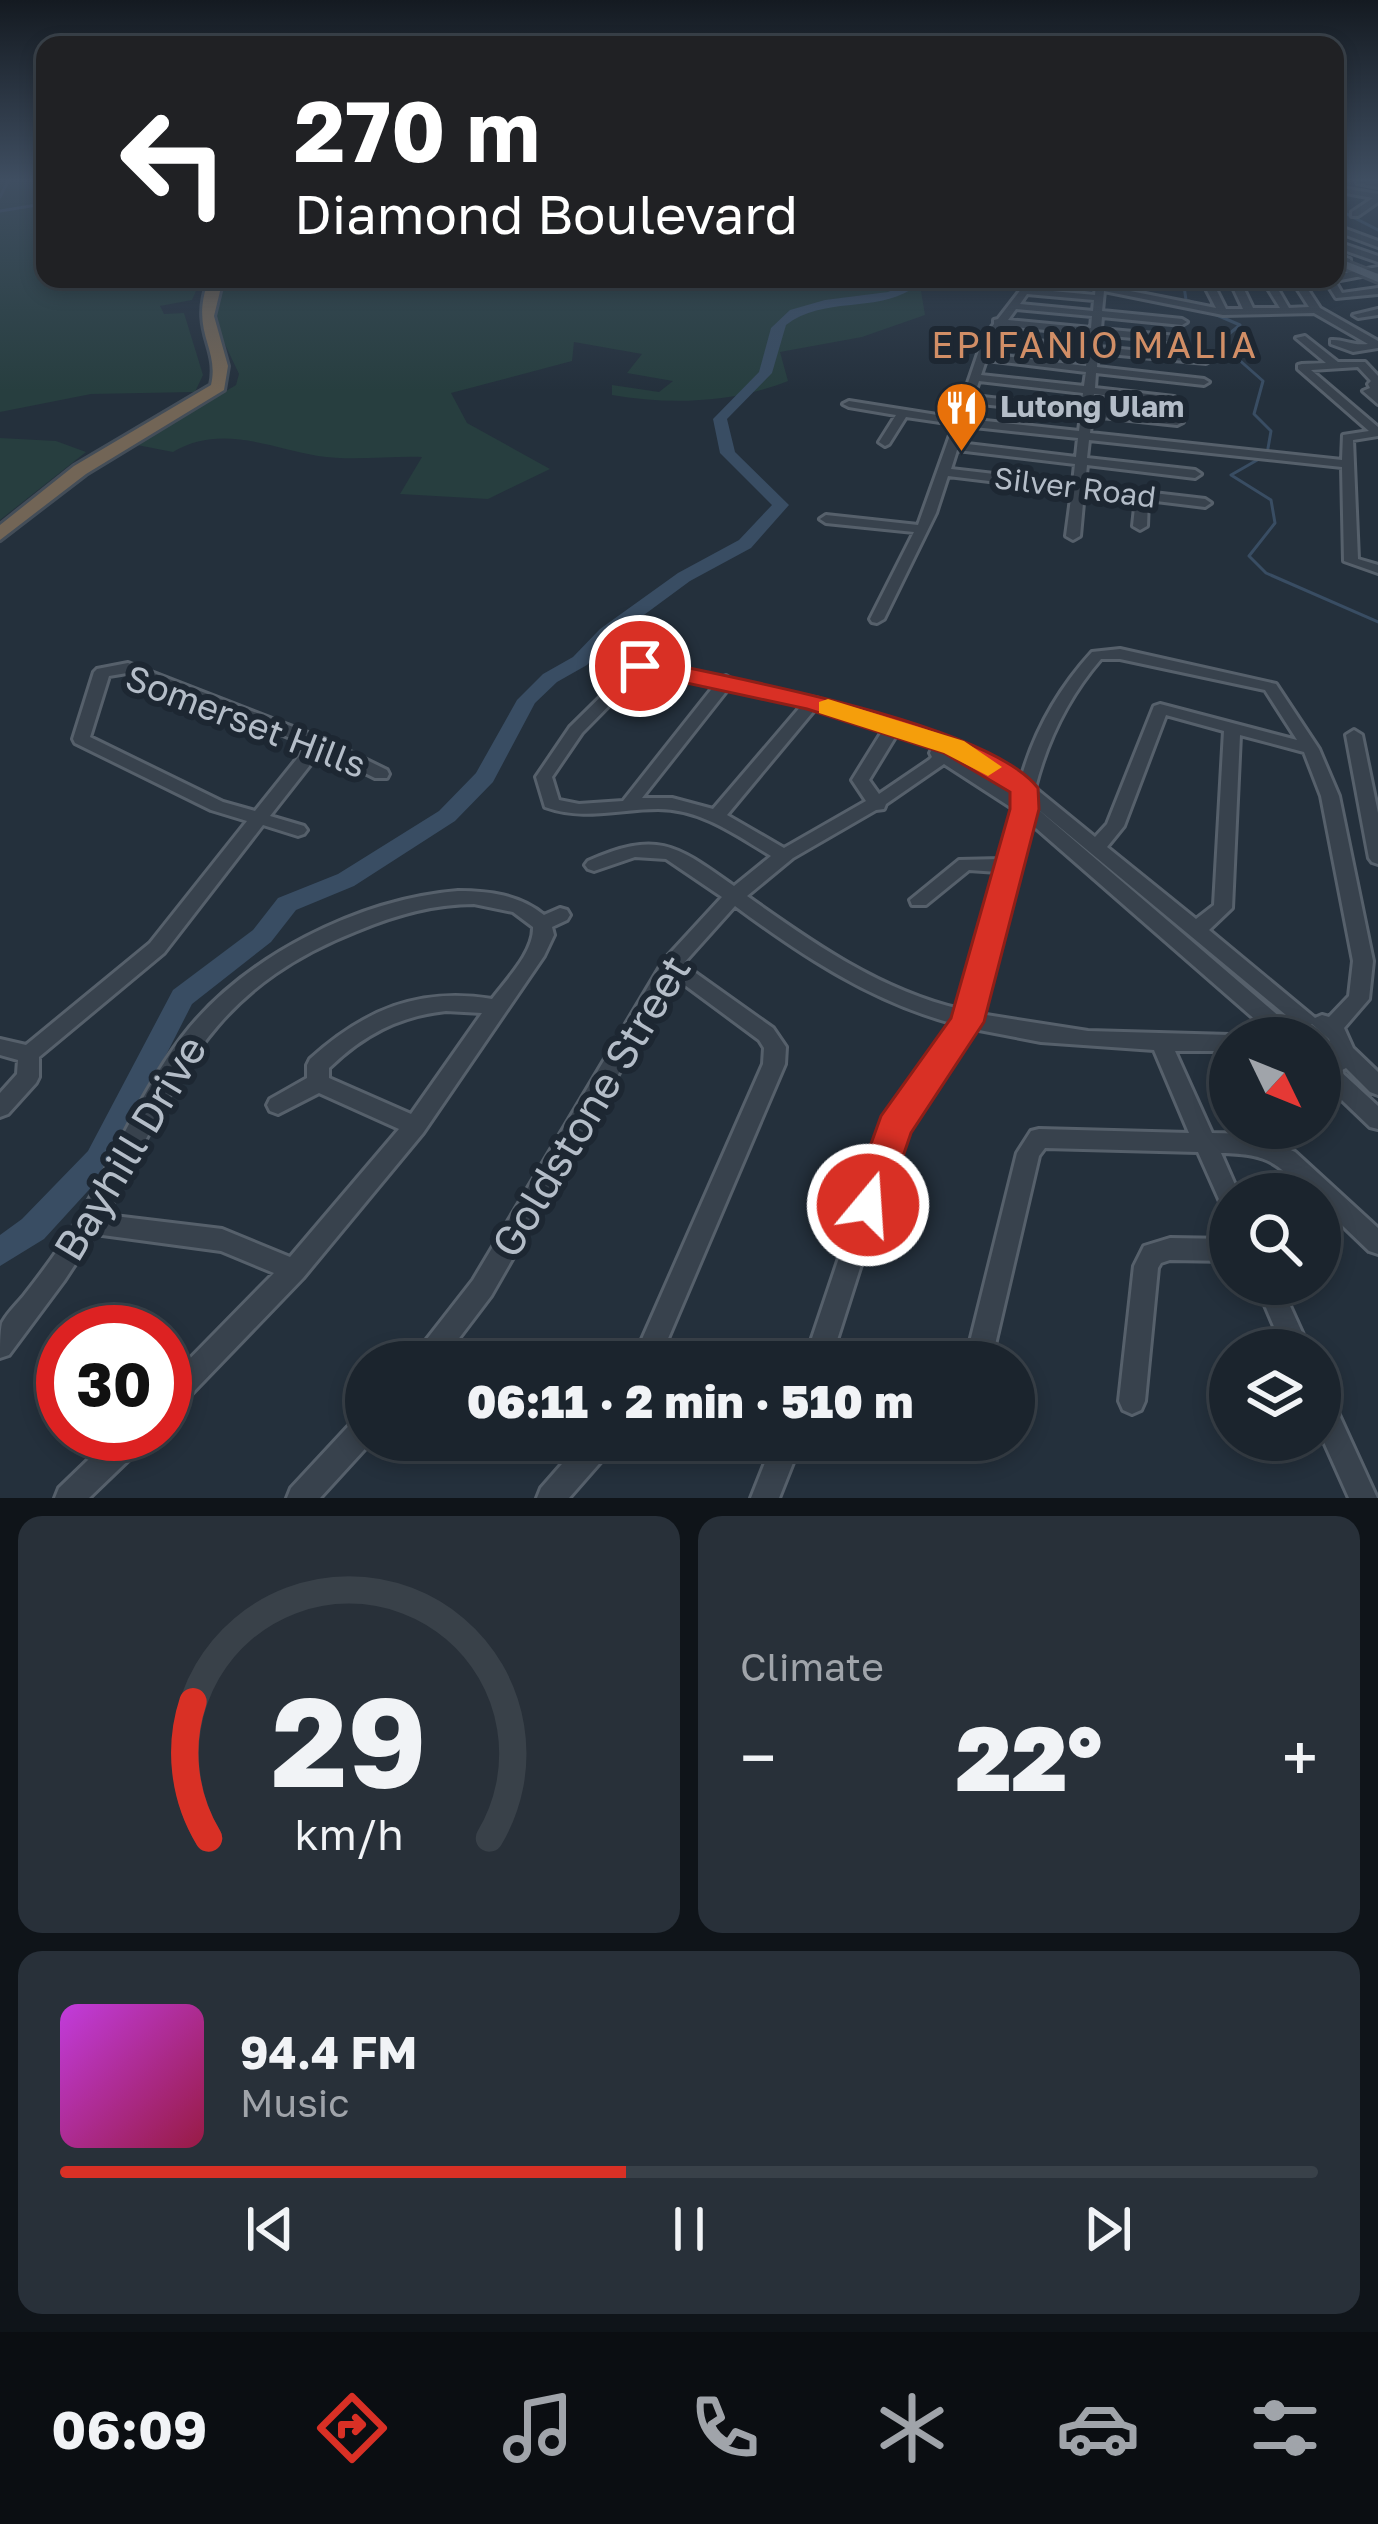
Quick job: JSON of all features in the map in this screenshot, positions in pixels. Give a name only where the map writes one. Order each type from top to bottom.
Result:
[{"type":"highway","points":[[0,534],[80,470],[218,387],[223,371],[204,319],[213,288]]},
{"type":"main road","points":[[1344,262],[1375,271]]},
{"type":"street","points":[[1345,251],[1375,271]]},
{"type":"street","points":[[1344,276],[1375,271]]},
{"type":"street","points":[[877,619],[945,472],[988,339],[1029,288]]},
{"type":"street","points":[[1073,536],[1101,288]]},
{"type":"street","points":[[1105,288],[1223,312],[1316,310]]},
{"type":"street","points":[[1155,300],[1157,288]]},
{"type":"street","points":[[1211,288],[1223,312]]},
{"type":"street","points":[[1238,288],[1249,311]]},
{"type":"street","points":[[1273,288],[1286,310]]},
{"type":"street","points":[[1302,288],[1316,310],[1378,345]]},
{"type":"street","points":[[1335,288],[1338,296],[1378,291]]},
{"type":"street","points":[[1015,306],[1182,322]]},
{"type":"street","points":[[1358,315],[1378,312]]},
{"type":"street","points":[[997,322],[1177,339]]},
{"type":"street","points":[[1301,338],[1335,365]]},
{"type":"street","points":[[988,339],[1206,360]]},
{"type":"street","points":[[1335,342],[1348,349],[1378,345]]},
{"type":"street","points":[[983,357],[1204,382]]},
{"type":"street","points":[[1378,363],[1302,369],[1378,433]]},
{"type":"street","points":[[1360,364],[1378,383],[1372,383],[1378,391],[1368,391],[1378,401]]},
{"type":"street","points":[[974,377],[1174,400]]},
{"type":"street","points":[[968,399],[1177,422]]},
{"type":"street","points":[[849,404],[962,422],[1345,464]]},
{"type":"street","points":[[885,442],[904,411]]},
{"type":"street","points":[[1378,433],[1345,439],[1351,561],[1378,569]]},
{"type":"street","points":[[953,446],[1195,474]]},
{"type":"street","name":"Silver Road","points":[[945,472],[1205,503]]},
{"type":"street","points":[[1140,526],[1142,496]]},
{"type":"street","points":[[826,519],[921,529]]},
{"type":"street","points":[[824,1341],[894,1127],[967,1022],[1024,799],[1077,674],[1097,656],[1120,654],[1271,687],[1311,749],[1330,796],[1363,961],[1359,999],[1341,1018]]},
{"type":"street","points":[[784,856],[716,817],[678,804],[631,801],[566,811],[550,803],[544,777],[576,730],[640,666],[813,702],[949,752],[1024,799],[1097,847],[1303,1017]]},
{"type":"street","name":"Somerset Hills","points":[[257,822],[81,739],[98,678],[110,668],[128,668],[318,742],[381,774]]},
{"type":"street","points":[[631,801],[726,681]]},
{"type":"street","points":[[716,817],[813,702]]},
{"type":"street","points":[[1097,847],[1115,826],[1160,709],[1311,749]]},
{"type":"street","points":[[1197,929],[1223,908],[1232,728]]},
{"type":"street","points":[[878,805],[860,780],[892,729]]},
{"type":"street","points":[[1354,735],[1378,858]]},
{"type":"street","points":[[0,1108],[28,1077],[29,1054],[158,948],[318,742]]},
{"type":"street","name":"Goldstone Street","points":[[441,1341],[482,1288],[671,965],[705,923],[784,856],[878,805],[949,752]]},
{"type":"street","points":[[1024,799],[1261,1017]]},
{"type":"street","points":[[257,822],[298,830]]},
{"type":"street","points":[[594,865],[628,850],[656,848],[678,856],[860,980],[967,1022],[1160,1043],[1209,1043]]},
{"type":"street","points":[[919,900],[965,864],[1009,866]]},
{"type":"street","name":"Bayhill Drive","points":[[0,1346],[88,1223],[195,1037],[228,1000],[266,973],[368,920],[436,899],[478,899],[551,920],[537,951],[496,1007]]},
{"type":"street","points":[[654,1341],[774,1064],[775,1047],[766,1034],[671,965]]},
{"type":"street","points":[[192,1375],[294,1270],[415,1126],[496,1007],[439,999],[401,1009],[328,1055],[314,1076],[318,1083],[415,1126]]},
{"type":"street","points":[[1160,1043],[1218,1173]]},
{"type":"street","points":[[0,1047],[29,1054]]},
{"type":"street","points":[[1341,1047],[1378,1086]]},
{"type":"street","points":[[1341,1059],[1345,1054]]},
{"type":"street","points":[[278,1106],[318,1083]]},
{"type":"street","points":[[1341,1086],[1378,1120]]},
{"type":"street","points":[[983,1341],[1028,1153],[1040,1138],[1204,1141],[1273,1150],[1378,1243]]},
{"type":"street","points":[[88,1223],[222,1240],[294,1270]]},
{"type":"street","points":[[1132,1401],[1147,1266],[1153,1254],[1170,1249],[1209,1250]]},
{"type":"street","points":[[1341,1449],[1363,1498]]},
{"type":"street","points":[[302,1498],[345,1450]]},
{"type":"street","points":[[69,1498],[107,1461]]},
{"type":"street","points":[[551,1498],[583,1461]]},
{"type":"street","points":[[765,1498],[780,1461]]},
{"type":"green space","points":[[0,251],[36,251],[36,288],[197,288],[192,300],[160,306],[164,314],[184,313],[203,375],[195,392],[91,394],[0,412]]},
{"type":"green space","points":[[223,288],[920,288],[925,315],[862,337],[780,352],[788,381],[723,398],[679,401],[612,395],[612,385],[659,392],[673,381],[627,373],[642,354],[574,342],[572,361],[451,393],[467,423],[550,469],[488,499],[400,494],[422,457],[318,456],[226,439],[173,452],[137,445],[236,385],[239,374],[214,321]]},
{"type":"green space","points":[[0,438],[56,441],[86,452],[0,520]]},
{"type":"waterway","points":[[0,1252],[33,1229],[98,1160],[182,997],[262,936],[287,904],[346,880],[447,816],[485,777],[527,700],[550,678],[580,661],[607,633],[684,577],[745,544],[781,505],[728,453],[720,419],[765,373],[782,322],[809,307],[892,295],[906,288]]},
{"type":"waterway","points":[[1184,288],[1186,300],[1198,304]]},
{"type":"waterway","points":[[1205,310],[1240,325],[1219,342],[1263,381],[1254,414],[1271,431],[1267,454]]},
{"type":"waterway","points":[[1259,459],[1231,475],[1271,500],[1275,523],[1249,556],[1266,573],[1378,622]]},
{"type":"slow traffic","points":[[828,707],[923,742],[954,747],[988,767]]},
{"type":"place","name":"Lutong Ulam","points":[[961,453]]},
{"type":"district","name":"EPIFANIO MALIA","points":[[1095,345]]},
{"type":"route","points":[[640,666],[813,702],[923,742],[954,747],[1024,788],[1024,809],[967,1022],[894,1127],[868,1205]]}]
